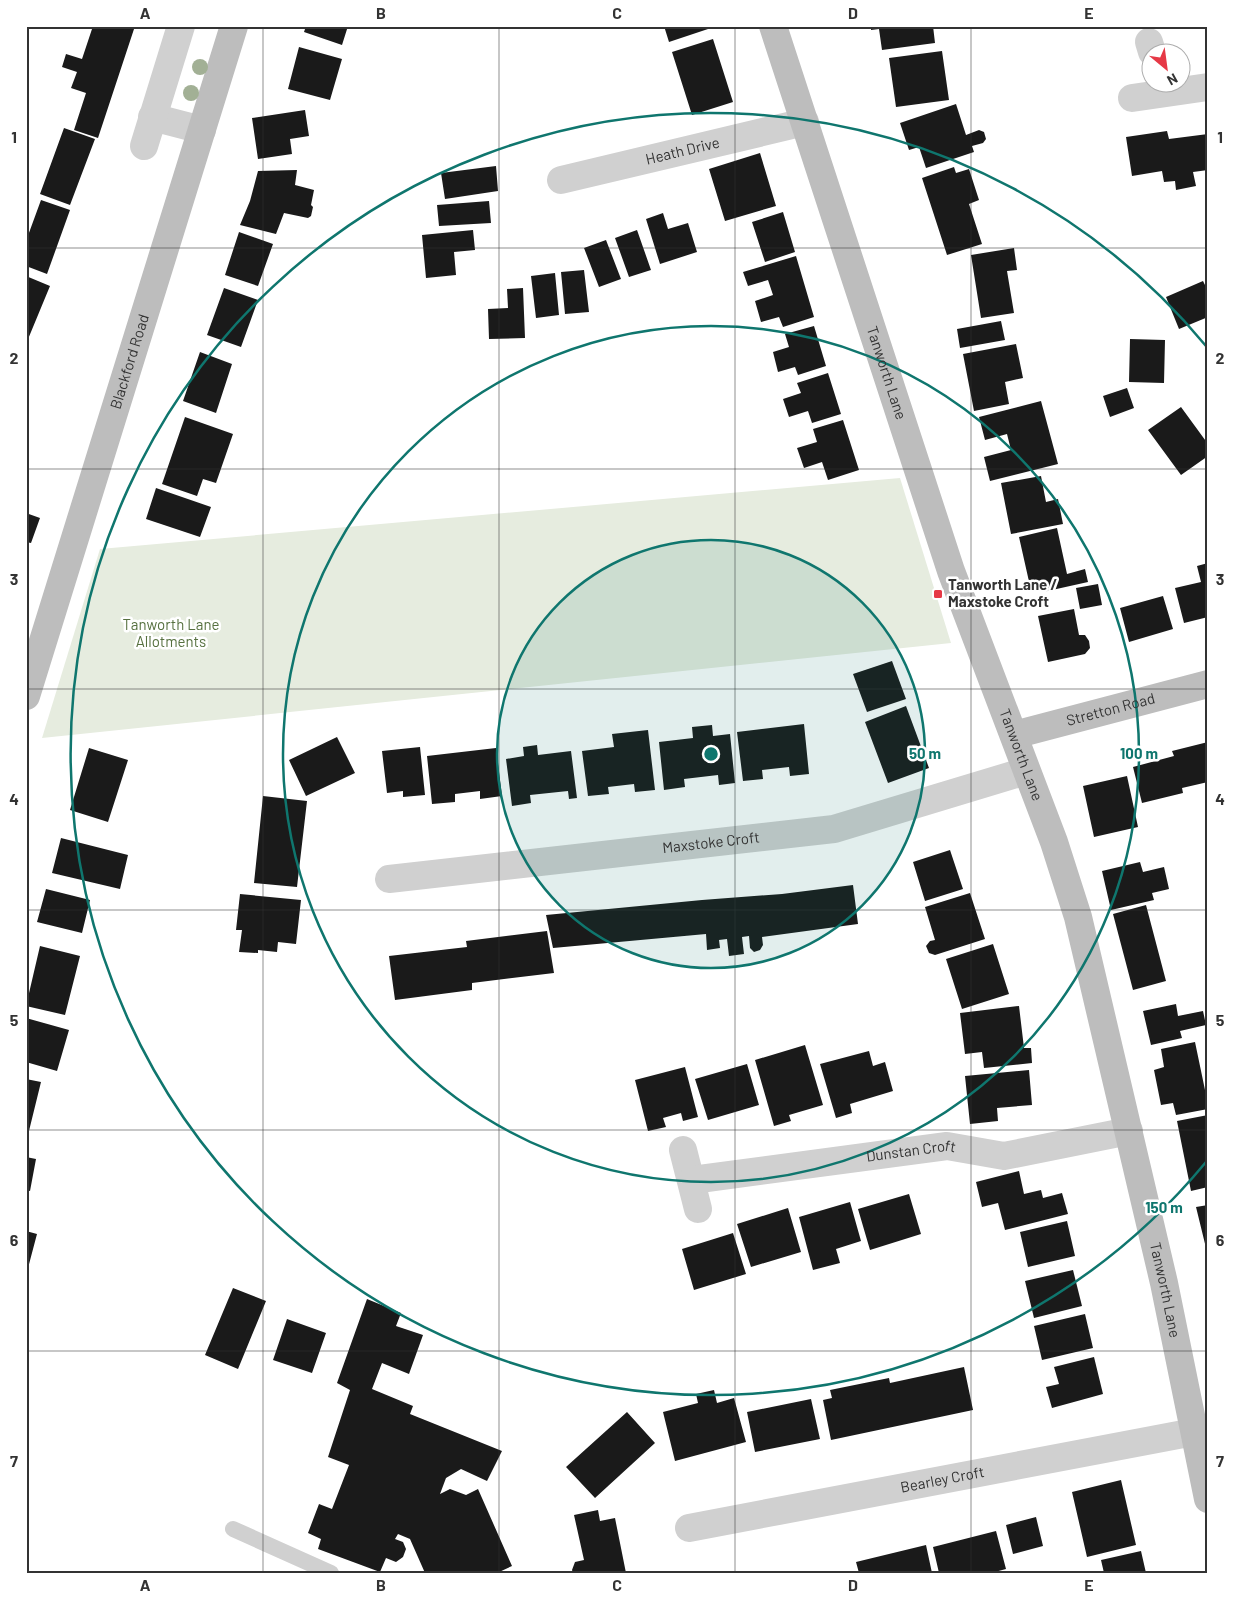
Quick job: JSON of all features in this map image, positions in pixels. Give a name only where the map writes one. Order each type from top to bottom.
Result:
[{"type":"street","points":[[144,146],[180,26]]},
{"type":"street","name":"Blackford Road","points":[[26,696],[234,26]]},
{"type":"street","name":"Tanworth Lane","points":[[774,26],[951,571],[1054,842],[1078,917],[1164,1283],[1208,1500]]},
{"type":"street","points":[[1192,87],[1208,87]]},
{"type":"street","points":[[1132,98],[1148,92]]},
{"type":"street","points":[[152,117],[202,130]]},
{"type":"street","name":"Heath Drive","points":[[561,180],[805,122]]},
{"type":"street","name":"Stretton Road","points":[[1014,735],[1208,684]]},
{"type":"street","name":"Maxstoke Croft","points":[[389,879],[834,829],[1026,771]]},
{"type":"street","name":"Dunstan Croft","points":[[692,1180],[948,1146],[1004,1156],[1128,1131]]},
{"type":"street","points":[[683,1150],[698,1209]]},
{"type":"street","name":"Bearley Croft","points":[[689,1528],[1194,1432]]},
{"type":"lane","points":[[233,1529],[331,1573]]},
{"type":"green space","name":"Tanworth Lane Allotments","points":[[900,478],[951,643],[42,738],[100,549]]},
{"type":"building","points":[[93,26],[135,26],[98,138],[74,130],[86,93],[71,88],[77,72],[62,67],[66,54],[82,59]]},
{"type":"building","points":[[306,26],[348,26],[342,45],[304,32]]},
{"type":"building","points":[[664,26],[710,26],[711,28],[669,42]]},
{"type":"building","points":[[871,26],[933,26],[935,43],[882,50],[879,29],[871,30]]},
{"type":"building","points":[[713,39],[733,102],[692,115],[672,52]]},
{"type":"building","points":[[299,47],[342,59],[330,100],[288,89]]},
{"type":"building","points":[[942,51],[949,100],[896,107],[889,58]]},
{"type":"building","points":[[956,104],[966,135],[979,130],[984,132],[986,139],[983,143],[972,146],[974,152],[926,168],[919,147],[909,150],[900,123]]},
{"type":"building","points":[[305,110],[309,136],[290,139],[292,154],[258,159],[252,118]]},
{"type":"building","points":[[64,128],[95,139],[70,205],[40,194]]},
{"type":"building","points":[[1167,131],[1169,139],[1208,134],[1208,170],[1193,172],[1196,186],[1176,190],[1175,181],[1164,182],[1162,171],[1132,176],[1126,137]]},
{"type":"building","points":[[760,153],[776,206],[725,221],[709,169]]},
{"type":"building","points":[[496,166],[498,191],[445,199],[441,173]]},
{"type":"building","points":[[954,167],[956,173],[969,169],[979,200],[969,204],[982,244],[947,255],[922,178]]},
{"type":"building","points":[[297,170],[295,185],[314,190],[311,216],[308,218],[284,213],[276,234],[240,225],[250,201],[258,171]]},
{"type":"building","points":[[41,200],[70,210],[47,274],[26,266],[26,241]]},
{"type":"building","points":[[489,201],[491,223],[439,226],[437,205]]},
{"type":"building","points":[[783,212],[795,252],[765,262],[752,222]]},
{"type":"building","points":[[663,213],[668,229],[688,223],[697,252],[660,264],[646,219]]},
{"type":"building","points":[[473,230],[475,250],[454,252],[456,275],[426,278],[422,235]]},
{"type":"building","points":[[637,230],[651,270],[629,277],[615,238]]},
{"type":"building","points":[[239,232],[273,244],[258,286],[225,275]]},
{"type":"building","points":[[606,240],[621,279],[599,287],[584,248]]},
{"type":"building","points":[[1014,248],[1017,270],[1007,271],[1014,313],[981,318],[971,255]]},
{"type":"building","points":[[796,256],[814,317],[783,327],[779,317],[761,322],[755,301],[773,295],[768,280],[748,286],[743,272]]},
{"type":"building","points":[[584,270],[589,312],[565,314],[561,272]]},
{"type":"building","points":[[555,273],[559,315],[536,318],[531,276]]},
{"type":"building","points":[[26,276],[50,286],[26,344]]},
{"type":"building","points":[[1203,281],[1208,291],[1208,317],[1179,329],[1166,297]]},
{"type":"building","points":[[224,288],[258,300],[241,347],[207,335]]},
{"type":"building","points":[[523,288],[525,338],[489,339],[488,309],[508,308],[507,289]]},
{"type":"building","points":[[1001,321],[1005,340],[960,348],[957,329]]},
{"type":"building","points":[[814,326],[826,366],[798,375],[795,367],[778,372],[773,352],[789,347],[785,334]]},
{"type":"building","points":[[1130,339],[1165,340],[1164,383],[1129,382]]},
{"type":"building","points":[[1016,344],[1023,378],[1005,382],[1009,404],[974,411],[963,354]]},
{"type":"building","points":[[200,352],[232,364],[216,413],[183,401]]},
{"type":"building","points":[[828,373],[841,414],[812,423],[808,411],[789,417],[783,399],[801,393],[797,383]]},
{"type":"building","points":[[1127,388],[1134,408],[1110,417],[1103,396]]},
{"type":"building","points":[[1041,401],[1058,464],[990,481],[984,457],[1011,450],[1007,434],[985,440],[979,417]]},
{"type":"building","points":[[1181,407],[1208,444],[1208,456],[1181,475],[1148,430]]},
{"type":"building","points":[[185,417],[233,434],[216,483],[203,479],[197,496],[162,484]]},
{"type":"building","points":[[843,420],[859,470],[828,480],[822,462],[804,468],[797,448],[817,442],[813,429]]},
{"type":"building","points":[[1041,476],[1046,502],[1058,499],[1063,524],[1011,534],[1001,483]]},
{"type":"building","points":[[156,488],[211,507],[200,537],[146,519]]},
{"type":"building","points":[[26,513],[40,518],[31,543],[26,542]]},
{"type":"building","points":[[1057,528],[1067,574],[1085,569],[1088,582],[1043,592],[1041,584],[1030,586],[1019,537]]},
{"type":"building","points":[[1208,563],[1208,617],[1184,623],[1175,588],[1201,582],[1197,566]]},
{"type":"building","points":[[1098,584],[1102,605],[1080,609],[1076,588]]},
{"type":"building","points":[[1163,596],[1173,629],[1129,642],[1120,608]]},
{"type":"building","points":[[1074,609],[1079,635],[1085,635],[1089,641],[1090,648],[1085,654],[1048,662],[1038,616]]},
{"type":"building","points":[[892,661],[906,699],[867,712],[853,674]]},
{"type":"building","points":[[906,706],[929,768],[888,783],[865,722]]},
{"type":"building","points":[[804,724],[809,774],[790,776],[789,767],[762,770],[763,779],[743,781],[737,732]]},
{"type":"building","points":[[712,725],[713,736],[730,734],[735,783],[719,785],[718,775],[684,779],[685,787],[664,790],[659,742],[693,738],[692,727]]},
{"type":"building","points":[[648,730],[655,790],[635,792],[634,784],[608,787],[609,794],[588,796],[582,751],[614,747],[612,734]]},
{"type":"building","points":[[337,737],[355,773],[306,796],[289,760]]},
{"type":"building","points":[[1208,742],[1208,782],[1182,788],[1183,793],[1142,803],[1133,767],[1174,756],[1172,751]]},
{"type":"building","points":[[537,745],[538,755],[571,751],[577,798],[569,799],[568,791],[530,795],[531,803],[512,806],[506,759],[524,756],[523,747]]},
{"type":"building","points":[[420,747],[425,795],[403,797],[403,791],[387,793],[382,751]]},
{"type":"building","points":[[89,748],[128,760],[108,822],[70,810]]},
{"type":"building","points":[[496,748],[502,796],[480,799],[480,791],[455,794],[455,802],[432,804],[427,756]]},
{"type":"building","points":[[1127,776],[1138,827],[1094,837],[1083,786]]},
{"type":"building","points":[[263,796],[307,801],[297,887],[254,883]]},
{"type":"building","points":[[61,838],[128,855],[120,889],[52,873]]},
{"type":"building","points":[[950,850],[963,889],[925,901],[913,862]]},
{"type":"building","points":[[1140,862],[1143,872],[1164,867],[1169,889],[1152,893],[1154,900],[1111,910],[1102,871]]},
{"type":"building","points":[[853,885],[858,924],[762,937],[763,945],[760,950],[754,952],[750,948],[749,936],[742,937],[744,954],[729,956],[727,939],[719,940],[720,948],[707,950],[706,934],[553,948],[546,915],[782,894]]},
{"type":"building","points":[[46,889],[90,900],[82,933],[37,922]]},
{"type":"building","points":[[970,893],[985,939],[935,955],[929,953],[926,946],[930,941],[935,940],[925,907]]},
{"type":"building","points":[[240,894],[301,900],[296,944],[278,942],[277,952],[258,950],[258,953],[239,952],[242,930],[236,930]]},
{"type":"building","points":[[1146,905],[1166,981],[1133,990],[1113,914]]},
{"type":"building","points":[[547,931],[554,973],[472,983],[472,990],[395,1000],[389,956],[467,947],[466,941]]},
{"type":"building","points":[[993,944],[1009,994],[962,1009],[946,959]]},
{"type":"building","points":[[40,946],[80,956],[65,1015],[26,1006]]},
{"type":"building","points":[[1176,1004],[1178,1016],[1203,1011],[1206,1025],[1180,1031],[1182,1038],[1151,1045],[1143,1011]]},
{"type":"building","points":[[1019,1006],[1024,1048],[1031,1048],[1032,1063],[984,1068],[982,1052],[965,1054],[960,1013]]},
{"type":"building","points":[[26,1018],[69,1030],[57,1071],[26,1062]]},
{"type":"building","points":[[1195,1042],[1205,1090],[1208,1089],[1208,1109],[1176,1115],[1173,1103],[1161,1105],[1154,1070],[1164,1067],[1161,1049]]},
{"type":"building","points":[[805,1045],[823,1105],[789,1115],[791,1121],[774,1126],[755,1060]]},
{"type":"building","points":[[869,1051],[873,1066],[885,1062],[893,1091],[850,1104],[852,1113],[836,1118],[820,1064]]},
{"type":"building","points":[[747,1064],[759,1105],[708,1120],[695,1079]]},
{"type":"building","points":[[685,1067],[698,1117],[683,1121],[681,1113],[663,1118],[666,1127],[648,1131],[635,1080]]},
{"type":"building","points":[[1029,1070],[1032,1105],[997,1108],[998,1121],[970,1124],[965,1076]]},
{"type":"building","points":[[26,1079],[41,1082],[27,1139],[26,1139]]},
{"type":"building","points":[[1208,1115],[1208,1187],[1191,1191],[1177,1121]]},
{"type":"building","points":[[26,1157],[36,1159],[30,1191],[26,1190]]},
{"type":"building","points":[[1019,1171],[1024,1194],[1041,1190],[1043,1198],[1062,1193],[1068,1214],[1005,1230],[998,1203],[982,1207],[976,1182]]},
{"type":"building","points":[[909,1194],[921,1234],[870,1250],[858,1209]]},
{"type":"building","points":[[850,1202],[861,1241],[836,1249],[840,1263],[813,1270],[799,1217]]},
{"type":"building","points":[[1208,1205],[1208,1252],[1207,1252],[1196,1207]]},
{"type":"building","points":[[788,1208],[801,1252],[751,1267],[737,1224]]},
{"type":"building","points":[[1067,1221],[1075,1256],[1028,1267],[1020,1232]]},
{"type":"building","points":[[26,1231],[37,1234],[28,1268],[26,1267]]},
{"type":"building","points":[[733,1233],[746,1274],[694,1290],[682,1249]]},
{"type":"building","points":[[1073,1270],[1082,1306],[1034,1318],[1025,1281]]},
{"type":"building","points":[[233,1288],[266,1301],[238,1369],[205,1355]]},
{"type":"building","points":[[367,1299],[401,1313],[396,1326],[423,1335],[409,1374],[382,1363],[372,1389],[413,1406],[410,1414],[502,1451],[487,1481],[461,1469],[446,1478],[440,1494],[450,1489],[466,1495],[478,1489],[512,1566],[497,1573],[425,1573],[410,1539],[398,1534],[395,1539],[403,1542],[406,1549],[403,1557],[396,1562],[386,1558],[380,1572],[318,1549],[321,1539],[308,1533],[319,1504],[332,1509],[349,1465],[328,1457],[350,1390],[337,1383]]},
{"type":"building","points":[[1085,1314],[1093,1348],[1042,1360],[1034,1326]]},
{"type":"building","points":[[287,1319],[326,1333],[312,1373],[273,1360]]},
{"type":"building","points":[[1094,1357],[1103,1394],[1052,1408],[1046,1387],[1059,1384],[1054,1367]]},
{"type":"building","points":[[964,1367],[973,1410],[831,1440],[823,1400],[832,1398],[830,1390],[889,1378],[890,1383]]},
{"type":"building","points":[[714,1390],[717,1403],[734,1398],[746,1442],[675,1461],[663,1412],[698,1403],[696,1394]]},
{"type":"building","points":[[811,1399],[820,1439],[755,1452],[747,1412]]},
{"type":"building","points":[[627,1412],[655,1443],[595,1498],[566,1467]]},
{"type":"building","points":[[1121,1480],[1136,1545],[1087,1557],[1072,1492]]},
{"type":"building","points":[[598,1510],[600,1521],[615,1518],[626,1573],[573,1573],[572,1570],[575,1562],[584,1560],[574,1515]]},
{"type":"building","points":[[1036,1517],[1043,1546],[1013,1554],[1006,1525]]},
{"type":"building","points":[[996,1531],[1006,1569],[991,1573],[939,1573],[933,1547]]},
{"type":"building","points":[[926,1545],[932,1573],[859,1573],[856,1562]]},
{"type":"building","points":[[1141,1551],[1146,1573],[1104,1573],[1101,1560]]},
{"type":"place","name":"Tanworth Lane / Maxstoke Croft","points":[[938,594]]}]
